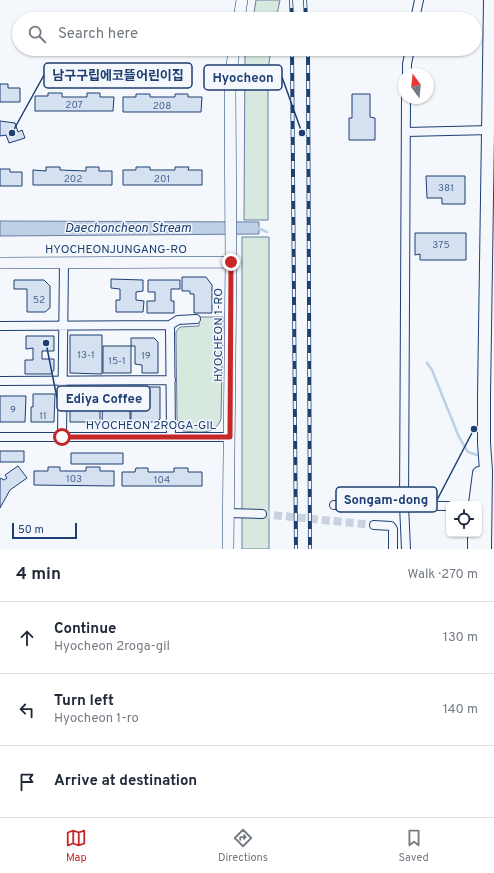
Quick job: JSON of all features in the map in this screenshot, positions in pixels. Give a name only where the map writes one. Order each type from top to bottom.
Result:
[{"type":"main road","points":[[485,549],[482,471],[484,443],[491,130],[490,0]]},
{"type":"main road","points":[[476,501],[482,471]]},
{"type":"main road","points":[[474,537],[474,549]]},
{"type":"street","points":[[240,12],[242,0]]},
{"type":"street","points":[[416,12],[419,0]]},
{"type":"street","name":"HYOCHEON 1-RO","points":[[228,549],[231,262],[230,83],[233,56]]},
{"type":"street","points":[[407,68],[409,56]]},
{"type":"street","points":[[406,104],[404,505],[406,549]]},
{"type":"street","points":[[406,132],[491,130]]},
{"type":"street","points":[[62,437],[64,262]]},
{"type":"street","name":"HYOCHEONJUNGANG-RO","points":[[0,263],[231,262]]},
{"type":"street","points":[[0,326],[170,325],[178,320],[196,319]]},
{"type":"street","points":[[170,325],[170,437]]},
{"type":"street","points":[[0,381],[171,380]]},
{"type":"street","name":"HYOCHEON 2ROGA-GIL","points":[[0,437],[230,437]]},
{"type":"street","points":[[334,505],[446,506]]},
{"type":"street","points":[[228,512],[262,514]]},
{"type":"street","points":[[374,525],[390,526],[393,529],[393,549]]},
{"type":"shaded area","points":[[256,0],[280,0],[277,12],[254,12]]},
{"type":"shaded area","points":[[245,56],[270,56],[268,70],[268,220],[244,220]]},
{"type":"shaded area","points":[[242,237],[269,237],[269,549],[242,549]]},
{"type":"shaded area","points":[[199,317],[223,317],[221,419],[215,428],[205,432],[183,431],[177,419],[176,332],[180,327],[199,326]]},
{"type":"water","name":"Daechoncheon Stream","points":[[0,221],[259,222],[259,234],[0,236]]},
{"type":"building","points":[[0,84],[8,84],[8,88],[20,88],[20,102],[0,102]]},
{"type":"building","points":[[48,93],[62,93],[62,97],[87,97],[87,93],[100,93],[100,97],[114,97],[113,111],[35,111],[35,96],[48,96]]},
{"type":"building","points":[[136,94],[150,94],[150,97],[175,97],[175,94],[188,94],[188,97],[202,97],[201,112],[123,112],[123,97],[136,97]]},
{"type":"building","points":[[352,94],[370,94],[370,117],[375,118],[375,140],[349,140],[349,118],[352,118]]},
{"type":"building","points":[[0,121],[15,123],[18,132],[22,130],[25,138],[9,143],[6,135],[0,136]]},
{"type":"building","points":[[46,167],[60,167],[60,170],[86,171],[86,167],[99,167],[99,171],[112,171],[112,185],[33,185],[33,170],[46,171]]},
{"type":"building","points":[[136,167],[150,167],[150,170],[175,170],[175,167],[189,167],[188,170],[202,170],[202,185],[123,185],[123,170],[136,170]]},
{"type":"building","points":[[0,169],[10,169],[10,172],[22,172],[22,186],[0,186]]},
{"type":"building","points":[[426,176],[465,176],[465,204],[442,204],[442,198],[427,198]]},
{"type":"building","points":[[415,233],[466,233],[466,260],[420,260],[420,254],[415,255]]},
{"type":"building","points":[[182,277],[206,277],[212,285],[212,313],[194,313],[194,294],[190,294],[190,291],[182,291]]},
{"type":"building","points":[[111,279],[143,280],[143,291],[136,292],[136,300],[144,301],[143,312],[116,312],[116,300],[120,300],[120,289],[111,288]]},
{"type":"building","points":[[14,280],[44,280],[50,286],[50,308],[45,312],[27,312],[27,289],[14,289]]},
{"type":"building","points":[[148,280],[180,280],[180,289],[171,289],[171,301],[174,301],[174,313],[147,313],[147,301],[155,301],[155,292],[148,292]]},
{"type":"building","points":[[70,335],[102,335],[102,374],[70,373]]},
{"type":"building","points":[[26,336],[54,336],[54,351],[42,351],[42,359],[54,359],[54,370],[51,374],[25,374],[25,360],[33,360],[33,348],[26,349]]},
{"type":"building","points":[[131,338],[154,338],[158,342],[158,373],[142,373],[142,365],[135,364],[135,346],[131,346]]},
{"type":"building","points":[[103,346],[131,346],[131,373],[103,373]]},
{"type":"building","points":[[70,384],[100,384],[100,422],[70,422]]},
{"type":"building","points":[[131,387],[160,387],[160,419],[155,422],[131,422]]},
{"type":"building","points":[[33,394],[55,394],[54,422],[31,422]]},
{"type":"building","points":[[103,395],[130,395],[130,422],[102,422]]},
{"type":"building","points":[[0,396],[26,396],[25,422],[0,422]]},
{"type":"building","points":[[0,451],[24,451],[24,462],[0,462]]},
{"type":"building","points":[[71,453],[123,453],[123,464],[71,464]]},
{"type":"building","points":[[18,466],[27,478],[10,490],[0,508],[0,478],[4,480],[7,478],[5,475]]},
{"type":"building","points":[[48,467],[60,467],[60,471],[86,471],[86,467],[100,467],[100,471],[114,471],[114,486],[34,485],[34,471],[48,471]]},
{"type":"building","points":[[136,468],[148,468],[148,472],[174,472],[174,468],[188,468],[188,472],[202,472],[202,486],[122,486],[122,472],[135,472]]},
{"type":"waterway","points":[[256,227],[267,232]]},
{"type":"waterway","points":[[427,363],[432,370],[459,437],[468,452],[480,456]]},
{"type":"tunnel","points":[[262,514],[374,525]]},
{"type":"railway","points":[[291,0],[292,12]]},
{"type":"railway","points":[[305,0],[306,12]]},
{"type":"railway","points":[[292,56],[296,549]]},
{"type":"railway","points":[[308,56],[310,549]]},
{"type":"place","name":"남구구립에코뜰어린이집","points":[[12,133]]},
{"type":"place","name":"Hyocheon","points":[[302,133]]},
{"type":"place","name":"Ediya Coffee","points":[[46,343]]},
{"type":"place","name":"Songam-dong","points":[[474,429]]},
{"type":"route","points":[[62,437],[230,437],[231,262]]}]
